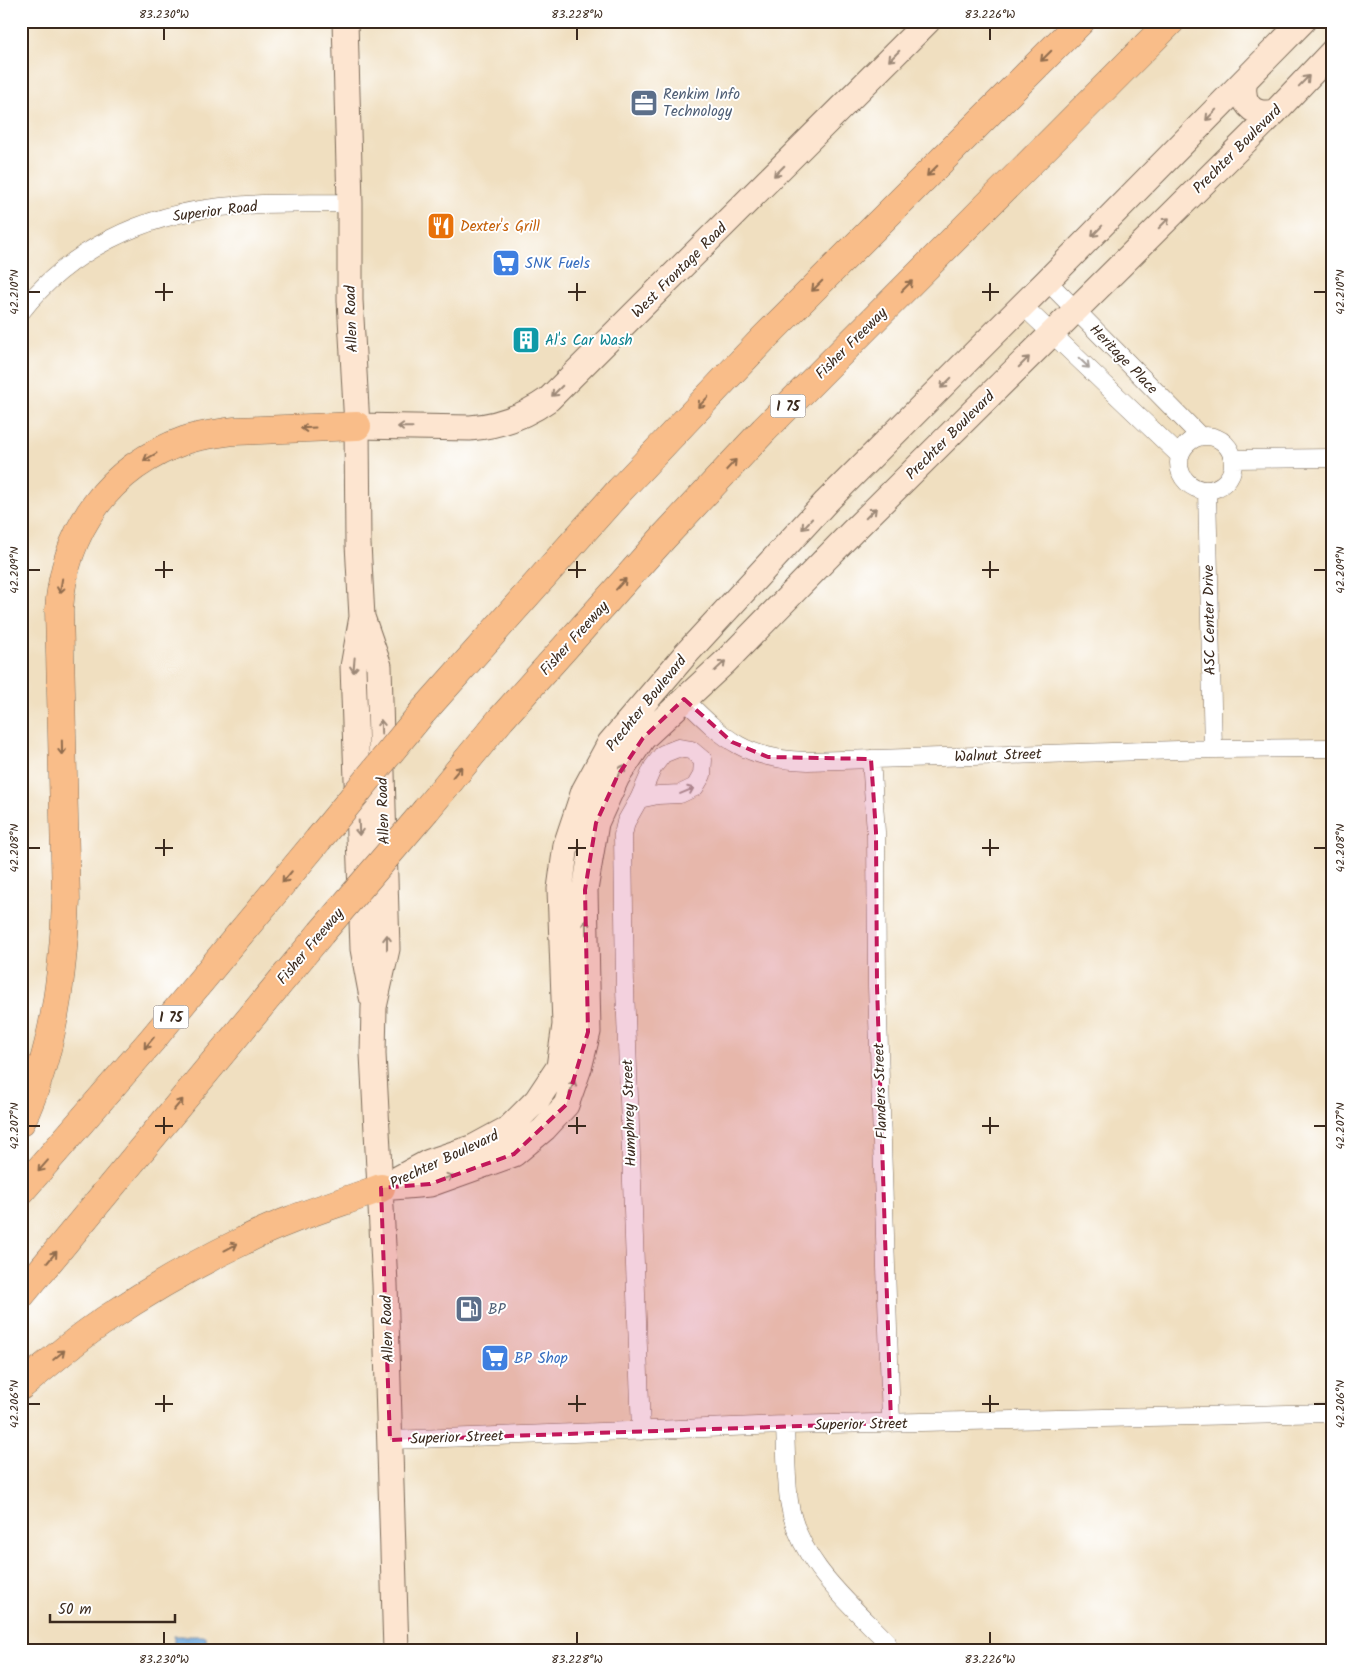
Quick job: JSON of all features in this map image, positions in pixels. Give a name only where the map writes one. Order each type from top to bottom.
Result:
[{"type":"highway","name":"I 75","points":[[21,1191],[151,1041],[422,713],[620,490],[759,344],[1081,21]]},
{"type":"highway","name":"Fisher Freeway","points":[[21,1295],[320,933],[426,810],[501,719],[650,552],[764,430],[1171,21]]},
{"type":"highway","points":[[21,1122],[32,1100],[46,1051],[58,1001],[64,948],[66,900],[59,610],[63,575],[74,542],[88,516],[109,489],[131,469],[160,451],[188,440],[217,434],[357,426]]},
{"type":"highway","points":[[21,1386],[104,1321],[172,1279],[243,1240],[278,1225],[381,1188]]},
{"type":"main road","name":"Allen Road","points":[[345,21],[350,203],[350,300],[357,426],[358,544],[362,617],[379,666],[387,949],[374,1007],[374,1054],[381,1188],[396,1651]]},
{"type":"main road","name":"West Frontage Road","points":[[357,426],[485,427],[519,417],[536,408],[555,393],[928,21]]},
{"type":"main road","name":"Prechter Boulevard","points":[[381,1188],[430,1162],[474,1147],[509,1128],[537,1100],[559,1067],[565,1025],[560,888],[566,845],[584,791],[610,744],[686,655],[826,502],[1048,281],[1303,21]]},
{"type":"main road","name":"Prechter Boulevard","points":[[381,1188],[430,1184],[514,1154],[544,1129],[566,1104],[579,1068],[588,1032],[585,890],[596,823],[617,776],[643,738],[725,662],[852,532],[1275,112],[1333,51]]},
{"type":"main road","points":[[1245,80],[1243,94],[1249,107],[1261,112],[1275,112]]},
{"type":"main road","points":[[972,357],[984,362],[992,371],[995,391]]},
{"type":"main road","points":[[898,431],[902,450],[909,458],[926,459]]},
{"type":"main road","points":[[826,502],[852,532]]},
{"type":"street","name":"Superior Road","points":[[21,312],[69,264],[87,252],[131,229],[164,217],[220,207],[257,204],[350,203]]},
{"type":"street","name":"Heritage Place","points":[[1048,281],[1200,436]]},
{"type":"street","name":"Heritage Place","points":[[1023,306],[1178,455]]},
{"type":"street","points":[[1200,436],[1218,438],[1224,442],[1230,450],[1233,459],[1230,476],[1216,488],[1207,490],[1200,490],[1191,486],[1180,473],[1178,455],[1184,446],[1200,436]]},
{"type":"street","points":[[1233,459],[1333,458]]},
{"type":"street","name":"ASC Center Drive","points":[[1207,490],[1213,749]]},
{"type":"street","name":"Walnut Street","points":[[684,699],[732,742],[749,751],[783,760],[808,761],[1213,749],[1333,748]]},
{"type":"street","name":"Flanders Street","points":[[871,759],[876,832],[877,986],[891,1423]]},
{"type":"street","name":"Humphrey Street","points":[[639,799],[626,822],[624,844],[625,998],[641,1430]]},
{"type":"street","name":"Superior Street","points":[[390,1440],[786,1425],[1333,1413]]},
{"type":"street","points":[[786,1425],[789,1502],[798,1534],[818,1568],[887,1648]]},
{"type":"highlighted area","points":[[684,699],[732,742],[768,757],[871,759],[876,832],[877,986],[891,1423],[390,1440],[381,1188],[430,1184],[514,1154],[566,1105],[588,1032],[585,890],[596,823],[617,777],[643,738]]},
{"type":"water","points":[[174,1636],[206,1636],[206,1648],[192,1648],[192,1651],[174,1651]]},
{"type":"place","name":"Renkim Info Technology","points":[[644,103]]},
{"type":"place","name":"Dexter's Grill","points":[[441,226]]},
{"type":"place","name":"SNK Fuels","points":[[506,263]]},
{"type":"place","name":"Al's Car Wash","points":[[526,340]]},
{"type":"place","name":"BP","points":[[469,1309]]},
{"type":"place","name":"BP Shop","points":[[495,1358]]}]
